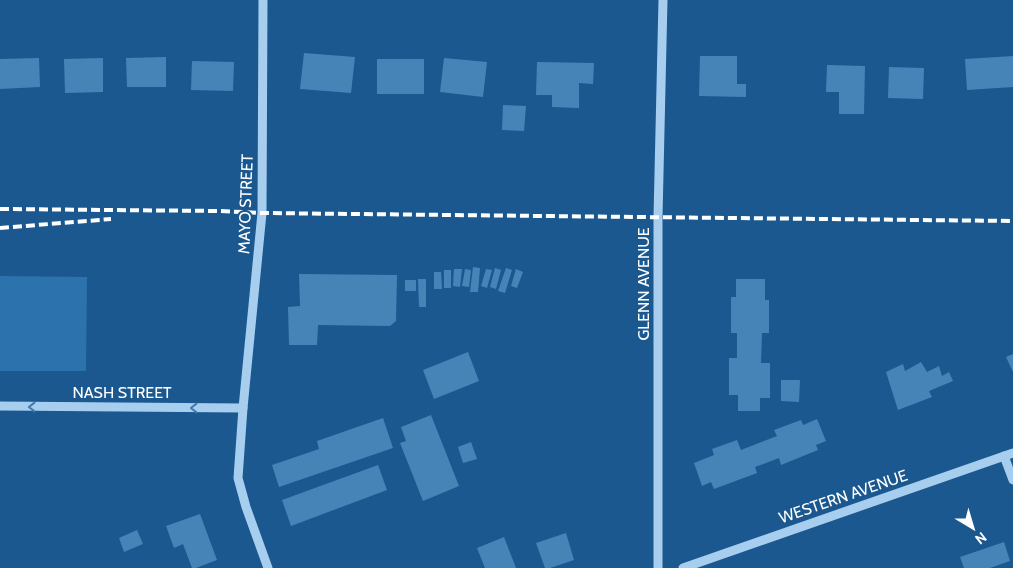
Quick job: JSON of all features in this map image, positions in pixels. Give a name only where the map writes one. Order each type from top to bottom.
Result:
[{"type":"street","name":"MAYO STREET","points":[[263,0],[262,213],[238,478],[246,507],[268,568]]},
{"type":"street","name":"GLENN AVENUE","points":[[658,568],[658,217],[663,0]]},
{"type":"street","name":"NASH STREET","points":[[0,406],[243,408]]},
{"type":"street","points":[[1009,454],[1013,480]]},
{"type":"street","name":"WESTERN AVENUE","points":[[683,568],[1009,454]]},
{"type":"shaded area","points":[[0,276],[87,277],[86,371],[0,371]]},
{"type":"building","points":[[304,53],[355,57],[351,93],[300,89]]},
{"type":"building","points":[[700,56],[737,56],[737,84],[746,84],[746,97],[699,96]]},
{"type":"building","points":[[1013,56],[1013,87],[967,90],[965,59]]},
{"type":"building","points":[[166,57],[166,87],[127,87],[126,58]]},
{"type":"building","points":[[39,58],[40,87],[0,89],[0,59]]},
{"type":"building","points":[[103,58],[103,92],[65,93],[64,59]]},
{"type":"building","points":[[444,58],[487,62],[483,97],[440,92]]},
{"type":"building","points":[[377,59],[424,59],[424,94],[377,94]]},
{"type":"building","points":[[192,61],[234,62],[233,91],[191,90]]},
{"type":"building","points":[[537,62],[594,63],[593,84],[579,83],[579,108],[552,107],[552,95],[536,95]]},
{"type":"building","points":[[827,65],[865,66],[864,114],[839,114],[839,92],[826,92]]},
{"type":"building","points":[[889,67],[924,68],[923,99],[888,98]]},
{"type":"building","points":[[503,105],[526,106],[524,131],[502,130]]},
{"type":"building","points":[[473,267],[480,268],[478,292],[470,292]]},
{"type":"building","points":[[495,268],[501,270],[496,289],[490,287]]},
{"type":"building","points":[[506,268],[512,270],[505,293],[498,291]]},
{"type":"building","points":[[454,269],[462,269],[460,287],[453,286]]},
{"type":"building","points":[[465,269],[471,270],[469,287],[462,286]]},
{"type":"building","points":[[486,269],[492,270],[487,288],[481,286]]},
{"type":"building","points":[[516,269],[523,272],[517,288],[511,286]]},
{"type":"building","points":[[444,270],[451,270],[451,288],[444,288]]},
{"type":"building","points":[[434,272],[441,272],[442,289],[434,289]]},
{"type":"building","points":[[299,274],[397,275],[396,321],[390,326],[318,325],[317,345],[289,345],[288,307],[300,306]]},
{"type":"building","points":[[418,279],[426,279],[426,307],[419,307]]},
{"type":"building","points":[[736,279],[765,279],[765,300],[769,300],[769,333],[762,333],[761,363],[770,363],[770,398],[760,398],[760,411],[738,411],[738,395],[729,395],[729,358],[737,358],[737,333],[731,333],[731,297],[736,297]]},
{"type":"building","points":[[405,280],[416,280],[416,291],[405,291]]},
{"type":"building","points":[[468,352],[479,381],[434,399],[423,370]]},
{"type":"building","points":[[1013,354],[1013,372],[1006,357]]},
{"type":"building","points":[[921,362],[927,372],[939,366],[942,376],[949,372],[953,381],[929,391],[932,397],[898,410],[886,372],[903,364],[905,371]]},
{"type":"building","points":[[781,380],[800,380],[799,402],[781,401]]},
{"type":"building","points":[[431,415],[459,486],[423,501],[400,443],[406,441],[401,427]]},
{"type":"building","points":[[383,418],[393,448],[279,487],[272,465],[319,449],[317,441]]},
{"type":"building","points":[[817,419],[826,441],[816,445],[818,450],[781,465],[779,458],[755,467],[757,473],[714,489],[711,482],[702,486],[694,463],[714,455],[712,449],[737,440],[741,450],[777,436],[774,430],[801,420],[803,425]]},
{"type":"building","points":[[471,442],[477,459],[463,463],[458,447]]},
{"type":"building","points":[[378,465],[387,490],[291,526],[282,500]]},
{"type":"building","points":[[200,514],[217,560],[192,568],[183,544],[174,548],[166,526]]},
{"type":"building","points":[[137,530],[143,544],[124,552],[119,538]]},
{"type":"building","points":[[566,533],[574,560],[545,568],[536,543]]},
{"type":"building","points":[[504,537],[516,568],[485,568],[477,548]]},
{"type":"building","points":[[1004,542],[1010,561],[990,568],[964,568],[960,557]]},
{"type":"railway","points":[[0,209],[1013,221]]},
{"type":"railway","points":[[0,228],[111,219]]}]
